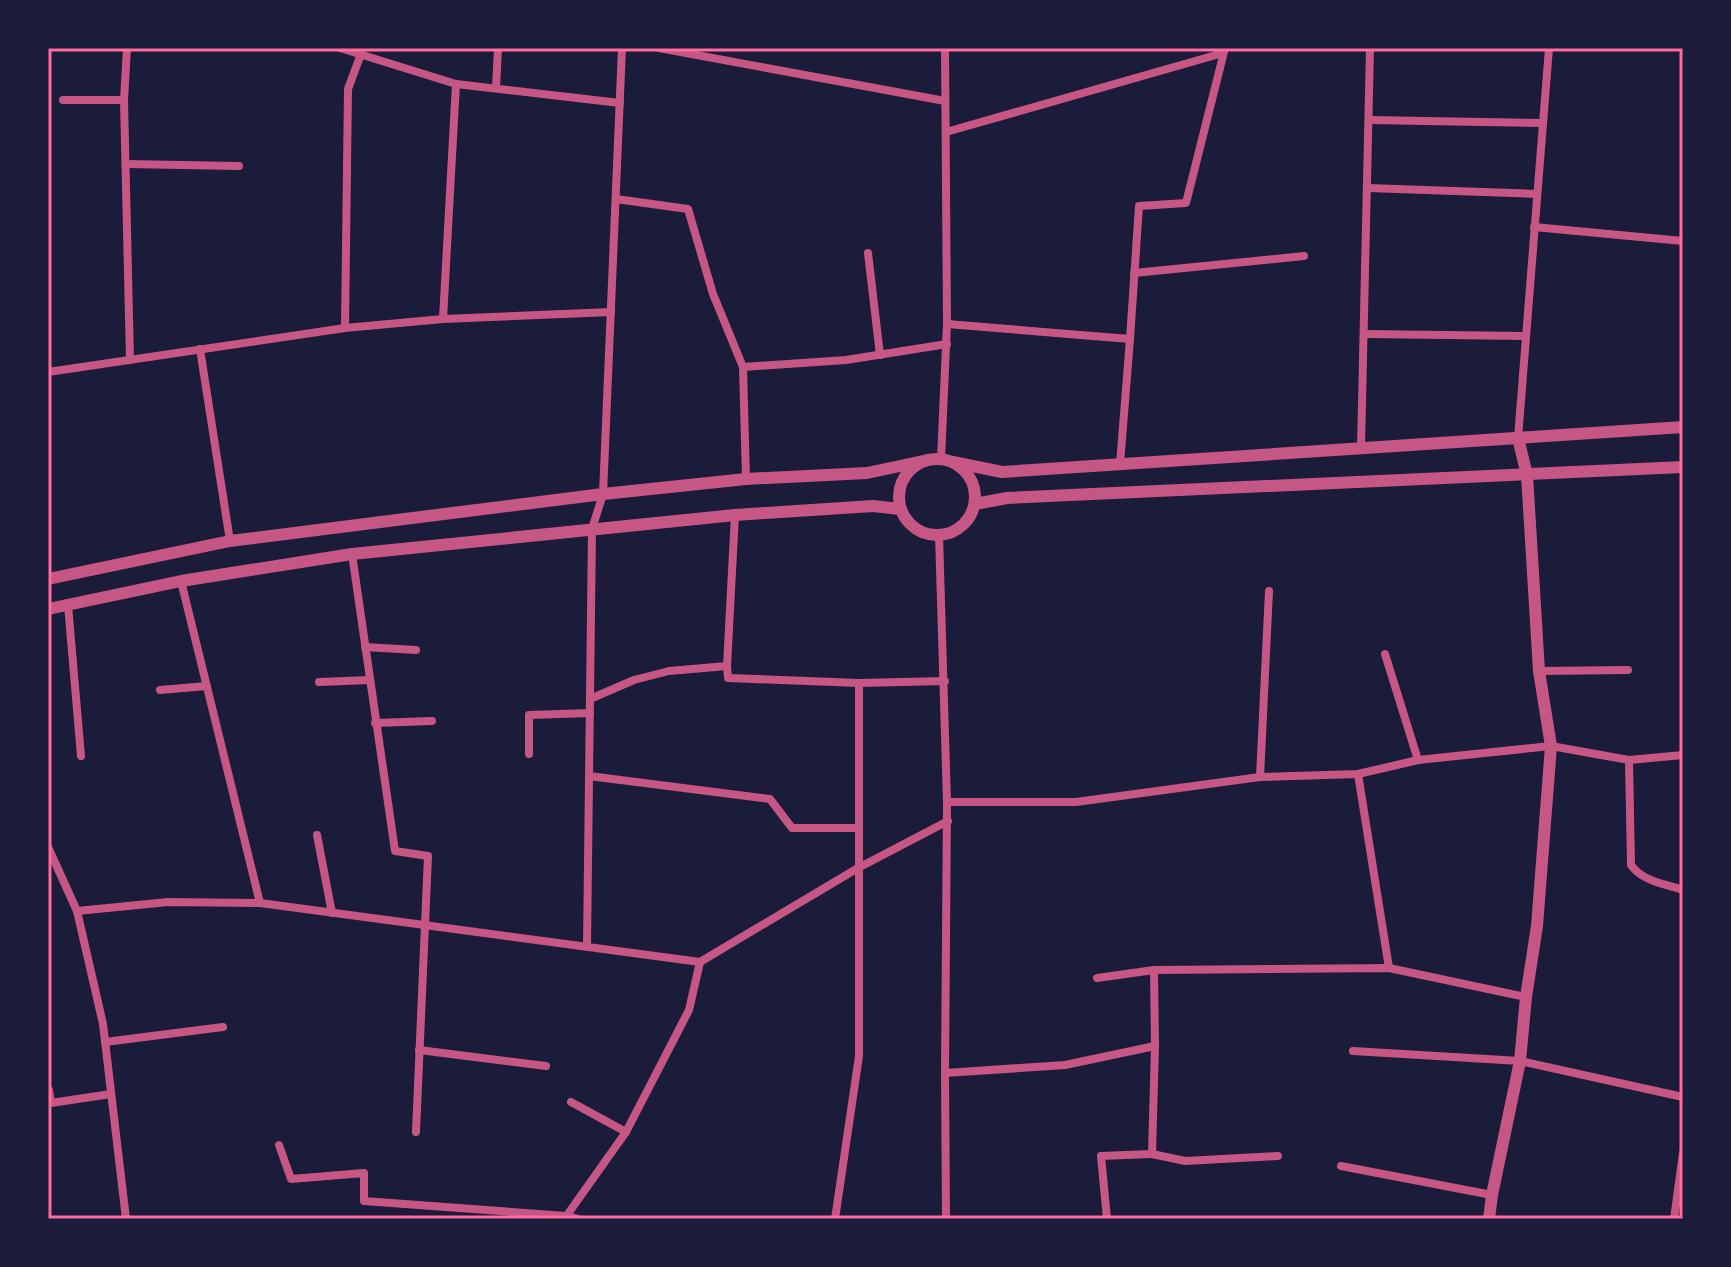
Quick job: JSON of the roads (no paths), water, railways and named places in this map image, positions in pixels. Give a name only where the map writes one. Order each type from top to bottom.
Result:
[{"type":"street","points":[[127,48],[124,100],[130,360]]},
{"type":"street","points":[[340,48],[456,84],[620,103]]},
{"type":"street","points":[[496,88],[498,48]]},
{"type":"street","points":[[587,947],[592,529],[603,494],[622,48]]},
{"type":"street","points":[[659,48],[945,101]]},
{"type":"street","points":[[940,460],[947,344],[945,48]]},
{"type":"street","points":[[1361,448],[1370,48]]},
{"type":"street","points":[[1489,1219],[1520,1061],[1537,926],[1551,746],[1539,671],[1527,475],[1518,438],[1549,48]]},
{"type":"street","points":[[946,132],[1224,51]]},
{"type":"street","points":[[1120,464],[1139,206],[1186,203],[1224,51]]},
{"type":"street","points":[[345,328],[348,89],[361,54]]},
{"type":"street","points":[[443,319],[456,84]]},
{"type":"street","points":[[63,100],[124,100]]},
{"type":"street","points":[[1369,120],[1543,123]]},
{"type":"street","points":[[126,164],[239,166]]},
{"type":"street","points":[[1368,188],[1537,194]]},
{"type":"street","points":[[616,199],[688,209],[713,294],[743,367],[746,479]]},
{"type":"street","points":[[1534,227],[1683,241]]},
{"type":"street","points":[[868,253],[880,355]]},
{"type":"street","points":[[1134,273],[1304,256]]},
{"type":"street","points":[[48,372],[345,328],[443,319],[611,312]]},
{"type":"street","points":[[947,324],[1130,339]]},
{"type":"street","points":[[1365,334],[1525,336]]},
{"type":"street","points":[[743,367],[846,360],[947,344]]},
{"type":"street","points":[[200,349],[230,541]]},
{"type":"street","points":[[48,579],[230,541],[603,494],[746,479],[867,473],[940,460],[1002,472],[1683,427]]},
{"type":"street","points":[[940,460],[963,469],[971,479],[975,504],[962,525],[952,532],[927,534],[906,520],[900,509],[901,484],[916,465],[940,460]]},
{"type":"street","points":[[975,504],[1007,498],[1683,467]]},
{"type":"street","points":[[48,609],[181,581],[352,554],[735,515],[873,506],[900,509]]},
{"type":"street","points":[[735,515],[728,678],[859,683],[945,681]]},
{"type":"street","points":[[939,535],[948,821],[946,1219]]},
{"type":"street","points":[[352,554],[395,851],[428,856],[416,1132]]},
{"type":"street","points":[[181,581],[260,903]]},
{"type":"street","points":[[1260,777],[1269,591]]},
{"type":"street","points":[[68,605],[81,756]]},
{"type":"street","points":[[365,647],[416,650]]},
{"type":"street","points":[[1385,654],[1418,760]]},
{"type":"street","points":[[590,699],[634,680],[669,671],[727,666]]},
{"type":"street","points":[[1539,671],[1628,670]]},
{"type":"street","points":[[319,682],[370,680]]},
{"type":"street","points":[[835,1219],[859,1056],[859,683]]},
{"type":"street","points":[[160,690],[207,686]]},
{"type":"street","points":[[529,754],[529,715],[590,713]]},
{"type":"street","points":[[375,723],[432,721]]},
{"type":"street","points":[[947,802],[1076,802],[1260,777],[1358,774],[1418,760],[1551,746],[1629,760],[1683,755]]},
{"type":"street","points":[[1629,760],[1631,865],[1645,878],[1683,890]]},
{"type":"street","points":[[1358,774],[1389,968]]},
{"type":"street","points":[[589,776],[770,799],[792,828],[858,828]]},
{"type":"street","points":[[77,911],[168,902],[260,903],[700,962],[858,868],[948,821]]},
{"type":"street","points":[[317,835],[332,913]]},
{"type":"street","points":[[48,847],[77,911],[103,1024],[126,1219]]},
{"type":"street","points":[[565,1218],[626,1132],[689,1010],[700,962]]},
{"type":"street","points":[[1097,978],[1154,970],[1389,968],[1526,997]]},
{"type":"street","points":[[1152,1154],[1154,970]]},
{"type":"street","points":[[105,1042],[223,1027]]},
{"type":"street","points":[[945,1073],[1065,1065],[1155,1046]]},
{"type":"street","points":[[419,1050],[546,1066]]},
{"type":"street","points":[[1353,1051],[1520,1061],[1683,1097]]},
{"type":"street","points":[[49,1090],[51,1103],[111,1094]]},
{"type":"street","points":[[571,1102],[626,1132]]},
{"type":"street","points":[[279,1145],[291,1179],[364,1173],[364,1201],[578,1219]]},
{"type":"street","points":[[1674,1219],[1683,1153]]},
{"type":"street","points":[[1107,1219],[1101,1156],[1152,1154],[1185,1161],[1278,1156]]},
{"type":"street","points":[[1341,1166],[1492,1195]]}]
